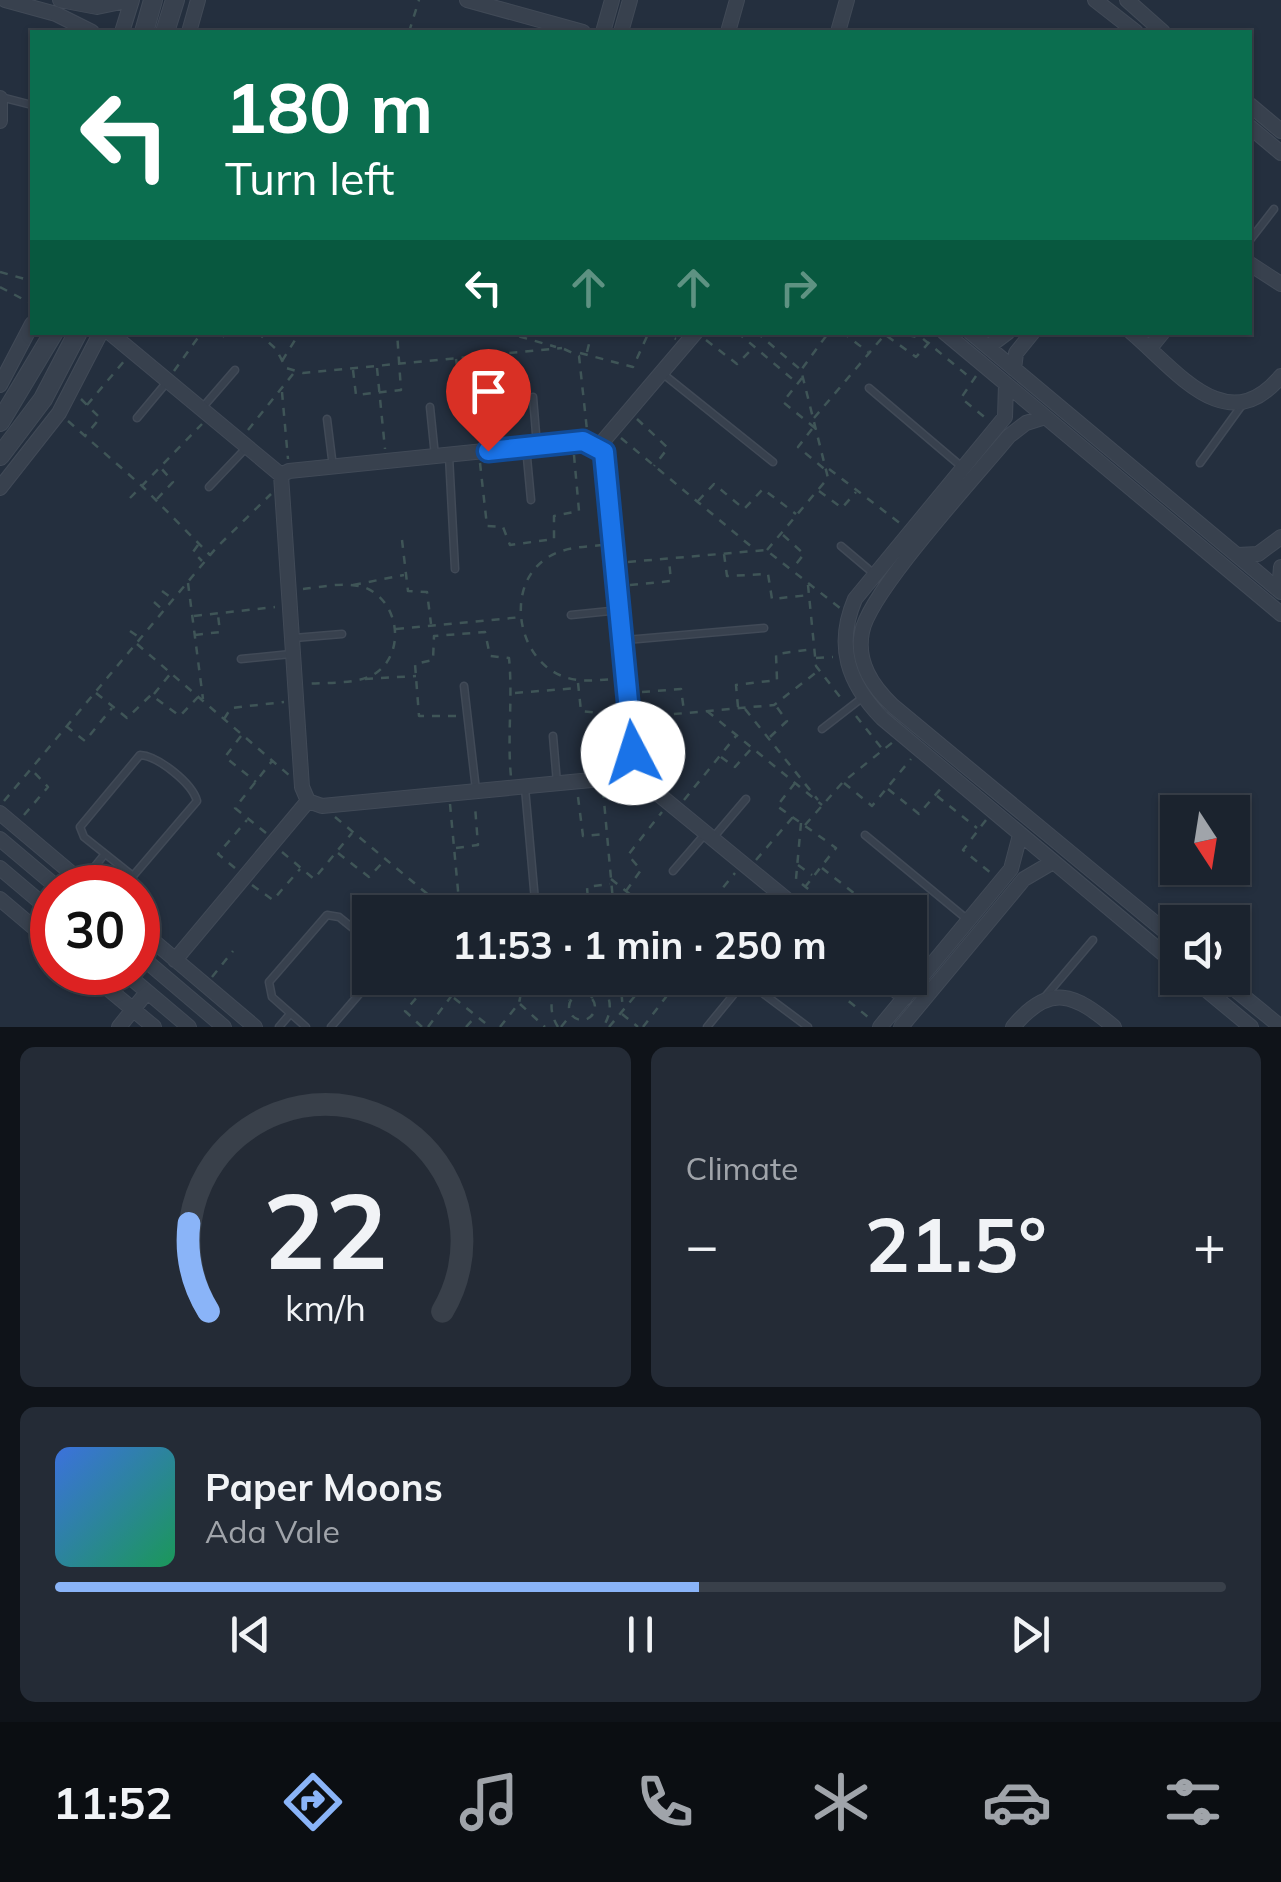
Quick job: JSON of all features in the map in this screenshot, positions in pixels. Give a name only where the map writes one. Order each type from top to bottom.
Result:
[{"type":"street","points":[[5,0],[56,14],[88,30]]},
{"type":"street","points":[[60,0],[97,7],[131,0],[123,30]]},
{"type":"street","points":[[145,30],[153,0]]},
{"type":"street","points":[[166,30],[174,0]]},
{"type":"street","points":[[193,30],[198,0]]},
{"type":"street","points":[[467,0],[507,6],[577,30]]},
{"type":"street","points":[[603,30],[612,0]]},
{"type":"street","points":[[622,30],[630,0]]},
{"type":"street","points":[[729,30],[737,0]]},
{"type":"street","points":[[839,30],[847,0]]},
{"type":"street","points":[[1096,0],[1105,0]]},
{"type":"street","points":[[1096,0],[1134,30]]},
{"type":"street","points":[[1127,0],[1161,30]]},
{"type":"street","points":[[0,98],[0,121]]},
{"type":"street","points":[[1252,107],[1281,131]]},
{"type":"street","points":[[1252,129],[1281,152]]},
{"type":"street","points":[[1252,265],[1281,284]]},
{"type":"street","points":[[0,384],[30,328]]},
{"type":"street","points":[[0,422],[52,335]]},
{"type":"street","points":[[0,456],[43,399],[76,335]]},
{"type":"street","points":[[0,488],[59,413],[100,335]]},
{"type":"street","points":[[113,335],[283,477],[291,646],[310,798],[244,877],[160,961]]},
{"type":"street","points":[[283,477],[332,466],[532,446],[594,444],[612,431],[694,335]]},
{"type":"street","points":[[945,335],[1281,614]]},
{"type":"street","points":[[974,335],[1280,591]]},
{"type":"street","points":[[988,347],[1004,335]]},
{"type":"street","points":[[1014,369],[1016,353],[1031,335]]},
{"type":"street","points":[[1135,335],[1215,400],[1242,405],[1266,394],[1281,376]]},
{"type":"street","points":[[1150,348],[1161,335]]},
{"type":"street","points":[[1006,384],[1008,408],[988,451],[867,613],[861,654],[878,692],[1160,927]]},
{"type":"street","points":[[1045,417],[1017,429],[963,468],[874,574],[848,615],[845,655],[862,698],[1160,951]]},
{"type":"street","points":[[594,444],[608,459],[633,753],[629,770]]},
{"type":"street","points":[[1237,555],[1258,554],[1281,537]]},
{"type":"street","points":[[1280,591],[1281,568]]},
{"type":"street","points":[[310,798],[449,794],[604,779],[629,770]]},
{"type":"street","points":[[629,770],[781,895]]},
{"type":"street","points":[[0,809],[62,865]]},
{"type":"street","points":[[901,1027],[1003,888],[1017,858],[1020,834]]},
{"type":"street","points":[[0,839],[31,865]]},
{"type":"street","points":[[880,1027],[968,921],[1003,888],[1049,858],[1056,842]]},
{"type":"street","points":[[0,868],[30,893]]},
{"type":"street","points":[[0,899],[30,924]]},
{"type":"street","points":[[160,947],[255,1027]]},
{"type":"street","points":[[174,986],[187,970]]},
{"type":"street","points":[[160,974],[224,1027]]},
{"type":"street","points":[[115,995],[154,1027]]},
{"type":"street","points":[[119,1027],[145,995]]},
{"type":"street","points":[[151,995],[189,1027]]},
{"type":"street","points":[[901,995],[905,998]]},
{"type":"street","points":[[1212,995],[1251,1027]]},
{"type":"street","points":[[1242,995],[1281,1027]]},
{"type":"street","points":[[1014,1027],[1029,1007],[1044,999],[1077,1000],[1114,1027]]},
{"type":"lane","points":[[0,98],[30,105]]},
{"type":"lane","points":[[1252,237],[1274,209]]},
{"type":"lane","points":[[205,412],[235,370]]},
{"type":"lane","points":[[662,373],[773,462]]},
{"type":"lane","points":[[137,418],[168,381]]},
{"type":"lane","points":[[869,388],[963,468]]},
{"type":"lane","points":[[531,500],[533,397]]},
{"type":"lane","points":[[1200,463],[1242,405]]},
{"type":"lane","points":[[430,407],[442,455],[454,569]]},
{"type":"lane","points":[[327,418],[332,466]]},
{"type":"lane","points":[[209,488],[243,443]]},
{"type":"lane","points":[[841,546],[874,574]]},
{"type":"lane","points":[[571,615],[621,610]]},
{"type":"lane","points":[[624,640],[764,628]]},
{"type":"lane","points":[[241,659],[342,634]]},
{"type":"lane","points":[[464,686],[475,791]]},
{"type":"lane","points":[[822,729],[862,698]]},
{"type":"lane","points":[[553,736],[557,783]]},
{"type":"lane","points":[[152,757],[193,790],[196,806],[137,874],[129,875],[104,854],[81,833],[81,822],[134,758],[152,757]]},
{"type":"lane","points":[[525,786],[535,895]]},
{"type":"lane","points":[[673,871],[746,799]]},
{"type":"lane","points":[[864,835],[968,921]]},
{"type":"lane","points":[[97,865],[104,854]]},
{"type":"lane","points":[[306,1027],[268,993],[268,982],[322,918],[339,917],[352,927]]},
{"type":"lane","points":[[1044,999],[1092,940]]},
{"type":"lane","points":[[707,1027],[739,988],[749,983],[808,1027]]},
{"type":"lane","points":[[332,1027],[359,995]]},
{"type":"lane","points":[[279,1027],[290,1014]]},
{"type":"path","points":[[410,30],[419,0]]},
{"type":"path","points":[[0,272],[30,280]]},
{"type":"path","points":[[0,287],[30,303]]},
{"type":"path","points":[[168,381],[201,335]]},
{"type":"path","points":[[260,335],[294,373]]},
{"type":"path","points":[[282,360],[298,335]]},
{"type":"path","points":[[353,368],[356,394],[402,390],[396,335]]},
{"type":"path","points":[[514,335],[633,367],[648,335]]},
{"type":"path","points":[[536,342],[538,335]]},
{"type":"path","points":[[586,353],[591,335]]},
{"type":"path","points":[[699,335],[736,364],[754,347]]},
{"type":"path","points":[[740,335],[797,383]]},
{"type":"path","points":[[760,335],[801,370],[829,471],[819,490],[766,550]]},
{"type":"path","points":[[801,370],[827,335]]},
{"type":"path","points":[[846,335],[869,354]]},
{"type":"path","points":[[814,418],[886,335]]},
{"type":"path","points":[[890,335],[916,357],[938,335]]},
{"type":"path","points":[[895,335],[928,344],[972,380]]},
{"type":"path","points":[[243,443],[294,373],[562,348]]},
{"type":"path","points":[[768,358],[776,349]]},
{"type":"path","points":[[87,404],[132,351]]},
{"type":"path","points":[[576,352],[594,444]]},
{"type":"path","points":[[456,359],[459,386],[482,384],[504,380],[502,354]]},
{"type":"path","points":[[479,356],[488,451]]},
{"type":"path","points":[[377,366],[386,461]]},
{"type":"path","points":[[984,366],[962,398],[997,427]]},
{"type":"path","points":[[852,374],[869,388]]},
{"type":"path","points":[[803,377],[783,402],[816,428]]},
{"type":"path","points":[[0,809],[163,610],[283,477],[282,388]]},
{"type":"path","points":[[73,391],[100,418],[85,436]]},
{"type":"path","points":[[130,498],[205,412]]},
{"type":"path","points":[[628,412],[668,446],[654,466]]},
{"type":"path","points":[[59,413],[142,486],[210,556]]},
{"type":"path","points":[[816,428],[798,446],[911,530]]},
{"type":"path","points":[[612,431],[756,550]]},
{"type":"path","points":[[156,500],[173,482],[160,467]]},
{"type":"path","points":[[697,502],[714,484],[744,508],[763,489],[798,515]]},
{"type":"path","points":[[819,490],[842,508],[857,490]]},
{"type":"path","points":[[782,534],[804,554],[792,569]]},
{"type":"path","points":[[402,540],[408,592],[427,592],[432,625]]},
{"type":"path","points":[[198,544],[192,552],[204,562]]},
{"type":"path","points":[[615,544],[574,548],[544,559],[525,585],[522,617],[528,647],[538,660],[563,677],[681,689],[684,713]]},
{"type":"path","points":[[617,563],[766,550],[848,615]]},
{"type":"path","points":[[724,553],[727,576],[768,574],[772,600],[809,595]]},
{"type":"path","points":[[619,586],[670,581],[669,558]]},
{"type":"path","points":[[192,616],[406,574]]},
{"type":"path","points":[[188,581],[203,701]]},
{"type":"path","points":[[808,582],[818,671],[883,750]]},
{"type":"path","points":[[352,585],[377,595],[386,604],[395,629],[395,642],[385,665],[364,679]]},
{"type":"path","points":[[162,590],[173,599]]},
{"type":"path","points":[[154,602],[163,610]]},
{"type":"path","points":[[195,635],[220,632],[218,613]]},
{"type":"path","points":[[395,629],[522,617]]},
{"type":"path","points":[[130,631],[140,638]]},
{"type":"path","points":[[136,643],[310,798],[428,895]]},
{"type":"path","points":[[738,708],[736,685],[777,680],[776,654],[814,649]]},
{"type":"path","points":[[815,658],[845,655]]},
{"type":"path","points":[[630,718],[775,704],[818,671]]},
{"type":"path","points":[[95,692],[127,718],[172,674]]},
{"type":"path","points":[[224,719],[231,708],[295,693],[364,679],[416,676]]},
{"type":"path","points":[[578,681],[581,710],[599,713],[612,895]]},
{"type":"path","points":[[512,694],[578,688]]},
{"type":"path","points":[[153,695],[180,716],[198,696]]},
{"type":"path","points":[[768,738],[787,721],[775,704]]},
{"type":"path","points":[[66,726],[85,741],[113,707]]},
{"type":"path","points":[[744,708],[822,805]]},
{"type":"path","points":[[707,711],[822,805]]},
{"type":"path","points":[[242,735],[225,756],[256,782]]},
{"type":"path","points":[[626,891],[641,870],[628,855],[737,735]]},
{"type":"path","points":[[816,895],[796,879],[803,823],[843,782],[902,735]]},
{"type":"path","points":[[720,756],[736,767],[752,748]]},
{"type":"path","points":[[843,782],[871,806],[918,749]]},
{"type":"path","points":[[272,761],[235,807],[301,868],[314,879],[353,832]]},
{"type":"path","points":[[15,826],[48,786],[31,768]]},
{"type":"path","points":[[886,788],[919,814],[951,776]]},
{"type":"path","points":[[576,782],[584,836],[607,834]]},
{"type":"path","points":[[795,783],[777,805],[836,847],[805,887]]},
{"type":"path","points":[[454,848],[479,843],[475,791]]},
{"type":"path","points":[[449,794],[459,895]]},
{"type":"path","points":[[936,794],[978,830]]},
{"type":"path","points":[[993,812],[962,850],[1003,888]]},
{"type":"path","points":[[718,895],[793,816]]},
{"type":"path","points":[[248,819],[218,854],[272,900],[301,868]]},
{"type":"path","points":[[337,852],[369,877],[385,859]]},
{"type":"path","points":[[797,864],[814,876]]},
{"type":"path","points":[[821,867],[854,895]]},
{"type":"path","points":[[588,895],[587,887],[611,882],[631,895]]},
{"type":"path","points":[[206,985],[233,950]]},
{"type":"path","points":[[571,1000],[580,994],[590,998]]},
{"type":"path","points":[[418,995],[405,1011],[425,1027],[453,997]]},
{"type":"path","points":[[450,995],[490,1027]]},
{"type":"path","points":[[500,1027],[521,995]]},
{"type":"path","points":[[554,995],[550,1006],[560,1027],[571,1015],[571,1000]]},
{"type":"path","points":[[564,995],[571,1000]]},
{"type":"path","points":[[590,998],[594,995]]},
{"type":"path","points":[[606,995],[611,1006],[607,1026]]},
{"type":"path","points":[[621,995],[622,1012],[640,1027],[666,998],[663,995]]},
{"type":"path","points":[[607,1026],[636,995]]},
{"type":"path","points":[[841,995],[880,1027]]},
{"type":"path","points":[[590,998],[592,1014],[607,1026]]},
{"type":"path","points":[[519,1003],[545,1027]]},
{"type":"path","points":[[571,1015],[582,1020],[592,1014]]},
{"type":"path","points":[[466,1027],[476,1016]]},
{"type":"route","points":[[488,451],[583,441],[599,446],[608,459],[633,753]]}]
